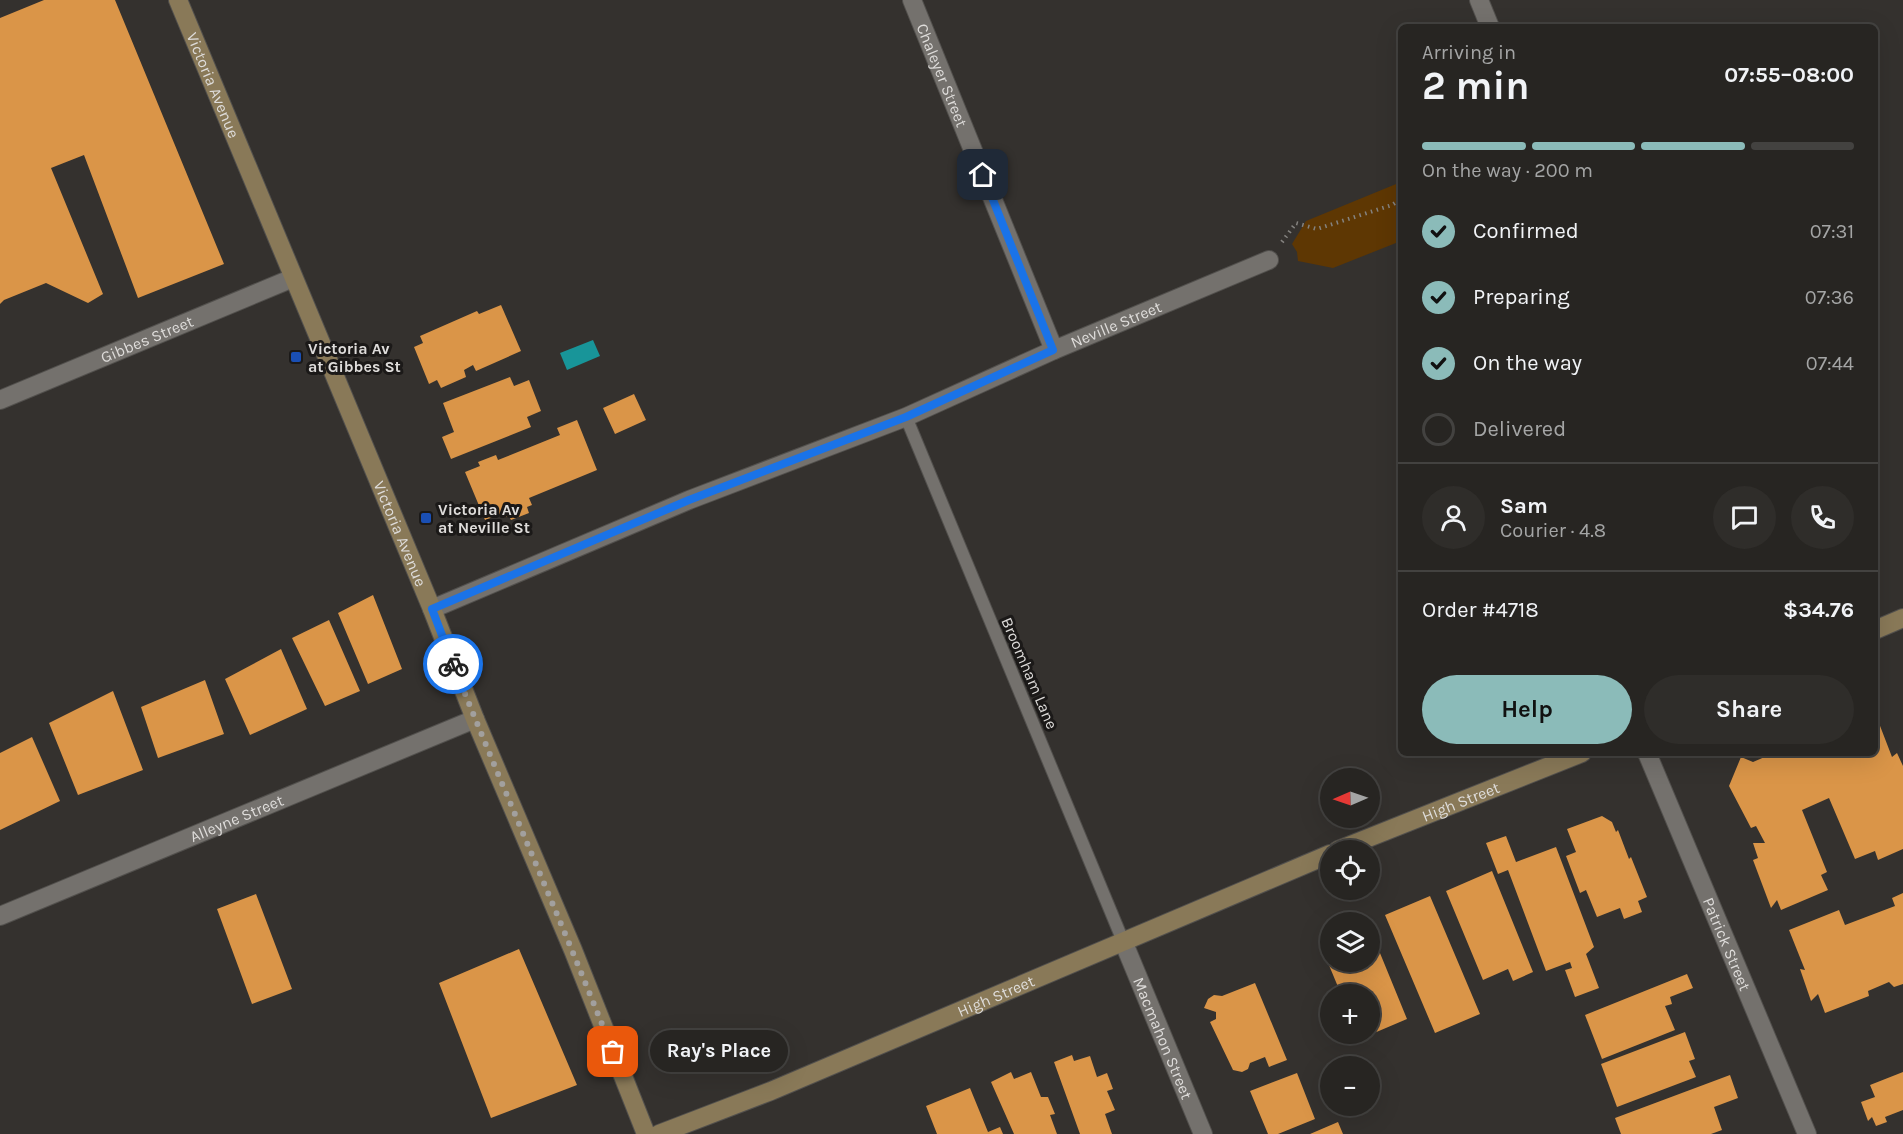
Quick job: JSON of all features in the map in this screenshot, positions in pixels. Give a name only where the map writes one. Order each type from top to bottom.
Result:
[{"type":"street","name":"Victoria Avenue","points":[[178,0],[432,609],[475,719],[573,950],[646,1134]]},
{"type":"street","name":"Chaleyer Street","points":[[912,0],[1053,350]]},
{"type":"street","points":[[1479,0],[1489,24]]},
{"type":"street","name":"Neville Street","points":[[432,609],[689,500],[906,417],[1053,350],[1269,260]]},
{"type":"street","name":"Gibbes Street","points":[[0,400],[293,278]]},
{"type":"street","points":[[1878,629],[1903,618]]},
{"type":"street","name":"Alleyne Street","points":[[0,916],[475,719]]},
{"type":"street","name":"High Street","points":[[1363,840],[1574,756]]},
{"type":"street","name":"Patrick Street","points":[[1648,756],[1807,1134]]},
{"type":"street","name":"High Street","points":[[659,1134],[771,1091],[1320,858]]},
{"type":"street","name":"Macmahon Street","points":[[1123,941],[1203,1134]]},
{"type":"lane","name":"Broomham Lane","points":[[906,417],[1123,941]]},
{"type":"path","points":[[1269,260],[1296,223],[1317,229],[1392,205],[1398,201]]},
{"type":"shaded area","points":[[1398,183],[1398,242],[1333,268],[1298,261],[1297,252],[1292,244],[1306,221]]},
{"type":"water","points":[[593,340],[600,356],[567,370],[560,353]]},
{"type":"building","points":[[44,0],[115,0],[224,264],[138,298],[84,155],[51,168],[103,294],[88,303],[46,283],[4,300],[0,304],[0,18]]},
{"type":"building","points":[[501,305],[521,351],[476,371],[473,365],[464,370],[466,377],[441,388],[437,380],[429,384],[414,347],[423,343],[420,336],[477,311],[479,314]]},
{"type":"building","points":[[510,377],[514,386],[529,380],[541,411],[527,417],[531,427],[451,459],[442,437],[454,432],[443,403]]},
{"type":"building","points":[[634,394],[646,420],[615,434],[603,408]]},
{"type":"building","points":[[577,420],[597,470],[529,498],[532,505],[527,507],[529,513],[511,520],[509,516],[503,518],[501,514],[485,520],[465,472],[480,466],[478,462],[496,455],[498,460],[560,435],[557,428]]},
{"type":"building","points":[[373,595],[402,669],[368,684],[338,613]]},
{"type":"building","points":[[329,620],[360,691],[325,706],[292,638]]},
{"type":"building","points":[[281,649],[307,709],[250,735],[225,679]]},
{"type":"building","points":[[205,680],[224,734],[158,758],[141,707]]},
{"type":"building","points":[[113,691],[143,770],[78,795],[49,723]]},
{"type":"building","points":[[1878,721],[1892,757],[1897,753],[1903,766],[1903,849],[1878,860],[1875,851],[1855,859],[1829,798],[1802,810],[1827,872],[1821,875],[1828,890],[1781,910],[1777,900],[1771,908],[1753,860],[1758,858],[1753,843],[1765,843],[1756,826],[1751,828],[1729,786],[1741,757],[1753,762],[1767,756],[1878,756]]},
{"type":"building","points":[[32,737],[60,801],[0,830],[0,753]]},
{"type":"building","points":[[1602,816],[1612,822],[1616,832],[1618,830],[1647,897],[1638,901],[1642,912],[1624,919],[1620,908],[1597,917],[1586,890],[1580,893],[1566,856],[1576,852],[1567,829]]},
{"type":"building","points":[[1506,836],[1516,862],[1556,847],[1594,947],[1586,954],[1599,988],[1575,997],[1565,970],[1572,968],[1570,962],[1546,971],[1508,870],[1498,874],[1486,843]]},
{"type":"building","points":[[1492,871],[1533,972],[1513,981],[1508,969],[1483,980],[1446,891]]},
{"type":"building","points":[[1903,893],[1903,984],[1894,987],[1889,982],[1868,991],[1869,996],[1825,1013],[1818,994],[1811,1001],[1800,969],[1805,970],[1789,930],[1839,910],[1845,925],[1895,906],[1892,898]]},
{"type":"building","points":[[256,894],[292,989],[252,1004],[217,909]]},
{"type":"building","points":[[1430,896],[1480,1014],[1435,1033],[1385,915]]},
{"type":"building","points":[[519,949],[577,1085],[491,1118],[439,983]]},
{"type":"building","points":[[1380,953],[1407,1019],[1380,1030],[1380,984],[1337,984],[1332,972],[1380,972]]},
{"type":"building","points":[[1687,974],[1693,988],[1670,997],[1672,1004],[1665,1006],[1675,1030],[1602,1059],[1585,1015]]},
{"type":"building","points":[[1255,983],[1287,1060],[1269,1067],[1265,1057],[1250,1063],[1248,1069],[1242,1072],[1233,1070],[1210,1022],[1216,1019],[1216,1012],[1204,1008],[1208,999],[1214,995],[1222,996]]},
{"type":"building","points":[[1685,1032],[1695,1059],[1689,1061],[1696,1077],[1617,1107],[1601,1064]]},
{"type":"building","points":[[1072,1055],[1074,1061],[1090,1056],[1097,1077],[1107,1073],[1113,1089],[1107,1091],[1115,1110],[1105,1114],[1112,1134],[1080,1134],[1054,1062]]},
{"type":"building","points":[[1011,1072],[1014,1079],[1031,1072],[1041,1097],[1048,1097],[1055,1114],[1050,1115],[1057,1134],[1014,1134],[991,1082]]},
{"type":"building","points":[[1903,1072],[1903,1110],[1885,1117],[1887,1122],[1876,1126],[1872,1117],[1868,1121],[1861,1102],[1875,1097],[1870,1085]]},
{"type":"building","points":[[1297,1073],[1315,1119],[1278,1134],[1268,1134],[1250,1091]]},
{"type":"building","points":[[1730,1075],[1738,1098],[1714,1107],[1722,1130],[1711,1134],[1621,1134],[1615,1118]]},
{"type":"building","points":[[970,1088],[988,1132],[1000,1127],[1003,1134],[937,1134],[926,1106]]},
{"type":"building","points":[[1338,1122],[1343,1134],[1310,1134]]},
{"type":"way so far","points":[[453,664],[573,950],[613,1052]]},
{"type":"place","name":"Victoria Av at Gibbes St","points":[[296,357]]},
{"type":"place","name":"Victoria Av at Neville St","points":[[426,518]]},
{"type":"place","name":"Ray's Place","points":[[613,1052]]},
{"type":"route","points":[[453,664],[432,609],[689,500],[906,417],[1053,350],[983,175]]}]
